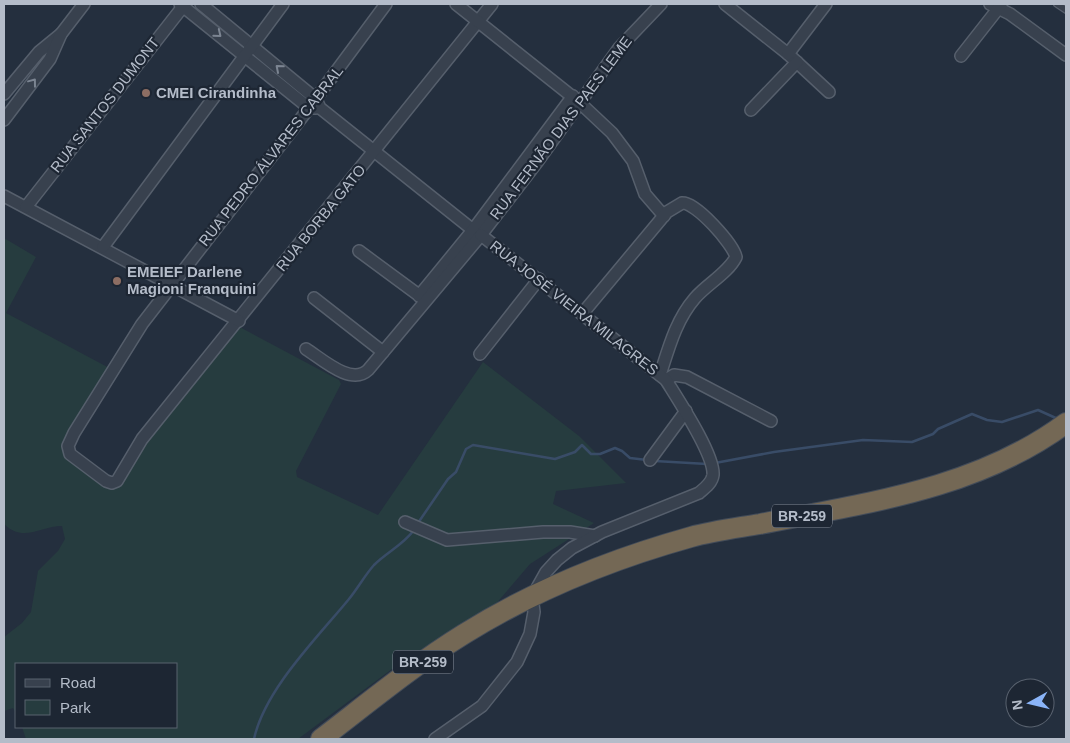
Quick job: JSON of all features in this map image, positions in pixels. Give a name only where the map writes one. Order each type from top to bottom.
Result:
[{"type":"highway","name":"BR-259","points":[[321,739],[409,671],[464,634],[532,597],[620,560],[694,536],[882,501],[941,485],[980,472],[1011,457],[1066,424]]},
{"type":"street","points":[[4,120],[50,58],[61,34],[84,4]]},
{"type":"street","name":"RUA JOSÉ VIEIRA MILAGRES","points":[[201,4],[252,45],[315,105],[663,378],[686,411],[712,470],[710,483],[699,493],[594,536],[556,560],[546,572],[532,597]]},
{"type":"street","points":[[103,248],[283,4]]},
{"type":"street","name":"RUA PEDRO ÁLVARES CABRAL","points":[[116,481],[112,483],[106,482],[70,454],[68,446],[74,433],[142,324],[315,105],[386,4]]},
{"type":"street","points":[[456,4],[576,99],[624,147],[633,161],[645,194],[664,216]]},
{"type":"street","name":"RUA BORBA GATO","points":[[116,481],[142,439],[239,321],[492,4]]},
{"type":"street","name":"RUA FERNÃO DIAS PAES LEME","points":[[306,349],[349,376],[359,376],[368,370],[422,298],[538,161],[576,99],[619,48],[661,4]]},
{"type":"street","points":[[726,4],[788,54],[829,92]]},
{"type":"street","points":[[788,54],[826,4]]},
{"type":"street","points":[[183,5],[244,55],[315,105]]},
{"type":"street","name":"RUA SANTOS DUMONT","points":[[26,207],[183,5]]},
{"type":"street","points":[[961,56],[1001,7],[1066,55]]},
{"type":"street","points":[[4,94],[39,52],[61,34]]},
{"type":"street","points":[[751,110],[796,62]]},
{"type":"street","points":[[4,196],[239,321]]},
{"type":"street","points":[[582,314],[664,216],[678,205],[685,203],[694,206],[716,229],[736,256],[734,262],[706,287],[683,315],[676,328],[663,378],[674,375],[687,377],[771,421]]},
{"type":"street","points":[[359,251],[422,298]]},
{"type":"street","points":[[480,354],[539,279]]},
{"type":"street","points":[[314,298],[383,352]]},
{"type":"street","points":[[650,460],[686,411]]},
{"type":"street","points":[[405,522],[447,540],[543,532],[570,532],[594,536]]},
{"type":"street","points":[[435,739],[482,706],[517,662],[530,634],[534,612],[532,597]]},
{"type":"lane","points":[[1057,4],[1066,10]]},
{"type":"green space","points":[[4,238],[36,257],[6,313],[113,370],[68,450],[116,479],[234,324],[339,380],[341,384],[296,471],[297,477],[378,515],[483,362],[579,436],[626,483],[556,491],[553,504],[594,523],[530,564],[495,605],[392,669],[298,739],[26,739],[22,728],[178,728],[178,663],[15,663],[15,711],[13,708],[4,711],[4,637],[22,623],[31,612],[38,571],[58,551],[65,539],[62,526],[25,533],[11,530],[4,524]]},
{"type":"waterway","points":[[715,463],[774,452],[863,440],[912,442],[933,434],[938,429],[972,414],[987,420],[1002,422],[1038,410],[1058,419]]},
{"type":"waterway","points":[[418,523],[448,479],[456,472],[466,449],[473,445],[555,459],[575,452],[582,445],[591,454],[600,454],[615,448],[630,458],[647,460]]},
{"type":"waterway","points":[[655,461],[707,464]]},
{"type":"waterway","points":[[254,739],[269,701],[294,664],[349,599],[374,565],[405,540],[414,530]]},
{"type":"place","name":"CMEI Cirandinha","points":[[146,93]]},
{"type":"place","name":"EMEIEF Darlene Magioni Franquini","points":[[117,281]]}]
